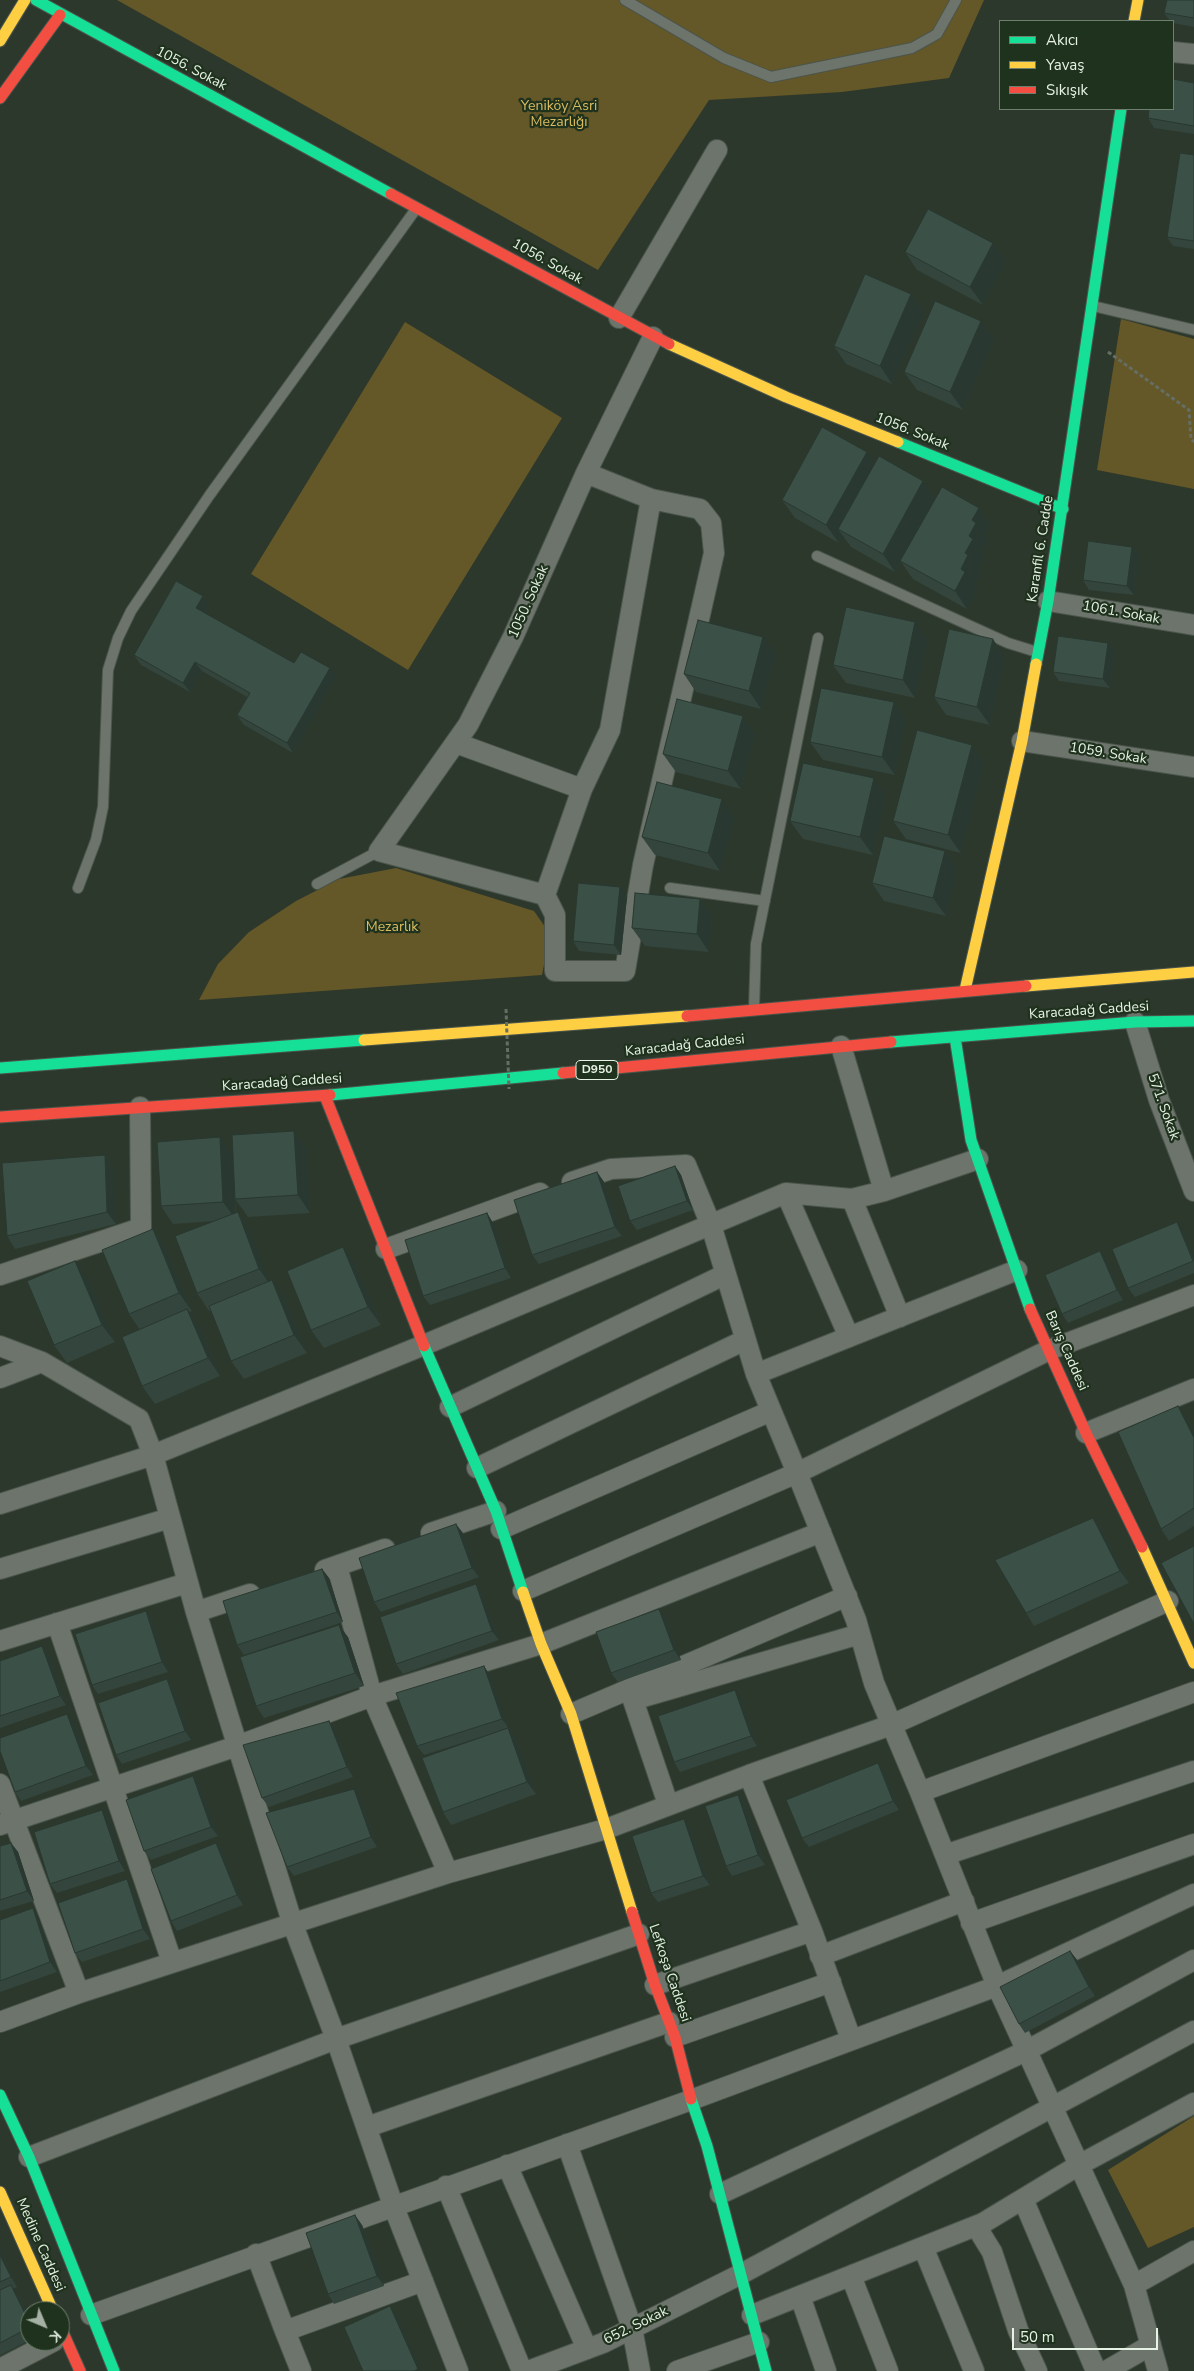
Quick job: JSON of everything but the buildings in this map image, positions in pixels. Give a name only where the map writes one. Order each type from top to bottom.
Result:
[{"type":"main road","points":[[0,41],[25,0]]},
{"type":"main road","name":"1056. Sokak","points":[[36,0],[60,15],[653,337],[786,397],[1063,509]]},
{"type":"main road","points":[[1134,20],[1138,0]]},
{"type":"main road","points":[[0,98],[60,15]]},
{"type":"main road","name":"Karanfil 6. Cadde","points":[[965,990],[1022,741],[1048,601],[1121,110]]},
{"type":"main road","points":[[0,1068],[754,1009],[1194,972]]},
{"type":"main road","name":"Karacadağ Caddesi","points":[[2,1122],[13,1116],[325,1096],[841,1046],[1135,1022],[1194,1021]]},
{"type":"main road","name":"Barış Caddesi","points":[[955,1037],[971,1140],[1030,1308],[1086,1433],[1162,1567],[1168,1602],[1194,1663]]},
{"type":"main road","name":"Lefkoşa Caddesi","points":[[325,1096],[424,1345],[498,1520],[541,1644],[571,1714],[707,2146],[766,2371]]},
{"type":"main road","points":[[0,2095],[29,2157],[114,2371]]},
{"type":"main road","name":"Medine Caddesi","points":[[0,2192],[49,2301]]},
{"type":"main road","points":[[69,2351],[80,2371]]},
{"type":"street","points":[[1174,52],[1194,54]]},
{"type":"street","points":[[619,318],[717,150]]},
{"type":"street","name":"1050. Sokak","points":[[379,851],[468,726],[513,637],[586,473],[653,337]]},
{"type":"street","points":[[379,851],[545,895],[556,915],[555,971],[625,971],[643,865],[714,553],[711,523],[700,508],[651,499],[586,473]]},
{"type":"street","points":[[545,895],[582,789],[610,730],[651,499]]},
{"type":"street","name":"1061. Sokak","points":[[1048,601],[1194,626]]},
{"type":"street","name":"1059. Sokak","points":[[1022,741],[1194,767]]},
{"type":"street","points":[[456,742],[582,789]]},
{"type":"street","name":"571. Sokak","points":[[1135,1022],[1159,1100],[1194,1191]]},
{"type":"street","points":[[841,1046],[884,1191]]},
{"type":"street","points":[[0,1275],[141,1228],[140,1107]]},
{"type":"street","points":[[0,1504],[153,1455],[424,1345],[786,1194],[852,1199],[884,1191],[978,1159]]},
{"type":"street","points":[[386,1249],[611,1169],[686,1165],[711,1225],[724,1275],[756,1374],[847,1596],[874,1683],[920,1792],[997,1986],[1134,2285],[1158,2371]]},
{"type":"street","points":[[786,1194],[848,1337]]},
{"type":"street","points":[[852,1199],[900,1317]]},
{"type":"street","points":[[756,1374],[1017,1270]]},
{"type":"street","points":[[450,1407],[724,1275]]},
{"type":"street","points":[[523,1591],[797,1473],[1048,1350],[1194,1295]]},
{"type":"street","points":[[477,1468],[745,1340]]},
{"type":"street","points":[[0,1346],[42,1362],[139,1419],[153,1455],[187,1583],[293,1925],[336,2039],[393,2205],[458,2371]]},
{"type":"street","points":[[0,1378],[42,1362]]},
{"type":"street","points":[[1086,1433],[1194,1389]]},
{"type":"street","points":[[308,1575],[407,1542],[498,1520],[771,1411]]},
{"type":"street","points":[[0,1569],[170,1518]]},
{"type":"street","points":[[7,1822],[237,1746],[372,1696],[541,1644],[821,1532]]},
{"type":"street","points":[[336,1566],[372,1696],[448,1873]]},
{"type":"street","points":[[0,1640],[187,1583]]},
{"type":"street","points":[[196,1612],[271,1588]]},
{"type":"street","points":[[571,1714],[847,1596]]},
{"type":"street","points":[[0,2022],[79,1992],[293,1925],[448,1873],[606,1829],[668,1804],[891,1725],[1168,1602]]},
{"type":"street","points":[[57,1623],[172,1962]]},
{"type":"street","points":[[668,1804],[634,1700],[860,1634]]},
{"type":"street","points":[[920,1792],[1194,1692]]},
{"type":"street","points":[[945,1855],[1194,1771]]},
{"type":"street","points":[[749,1775],[812,1932],[851,2039]]},
{"type":"street","points":[[0,1784],[7,1822],[79,1992]]},
{"type":"street","points":[[972,1924],[1194,1844]]},
{"type":"street","points":[[91,2315],[256,2254],[691,2100],[997,1986],[1194,1894]]},
{"type":"street","points":[[820,1956],[964,1901]]},
{"type":"street","points":[[655,1985],[812,1932]]},
{"type":"street","points":[[29,2157],[336,2039],[639,1934]]},
{"type":"street","points":[[720,2194],[1026,2052],[1194,1960]]},
{"type":"street","points":[[367,2127],[672,2030],[831,1982]]},
{"type":"street","name":"652. Sokak","points":[[528,2371],[588,2349],[741,2274],[1194,2031]]},
{"type":"street","points":[[752,2315],[976,2226],[1079,2165],[1194,2103]]},
{"type":"street","points":[[567,2144],[632,2328],[640,2371]]},
{"type":"street","points":[[507,2165],[588,2349]]},
{"type":"street","points":[[446,2186],[522,2371]]},
{"type":"street","points":[[1024,2199],[1096,2371]]},
{"type":"street","points":[[976,2226],[992,2252],[1018,2330],[1036,2371]]},
{"type":"street","points":[[923,2247],[974,2371]]},
{"type":"street","points":[[1134,2285],[1194,2251]]},
{"type":"street","points":[[256,2254],[301,2371]]},
{"type":"street","points":[[851,2276],[888,2371]]},
{"type":"street","points":[[285,2331],[423,2281]]},
{"type":"street","points":[[800,2296],[826,2371]]},
{"type":"street","points":[[677,2371],[759,2342]]},
{"type":"street","points":[[1106,2371],[1151,2345]]},
{"type":"street","points":[[0,2369],[32,2351]]},
{"type":"lane","points":[[625,0],[724,58],[771,77],[912,48],[937,34],[956,0]]},
{"type":"lane","points":[[78,888],[96,840],[104,807],[108,670],[118,638],[131,611],[209,496],[417,208]]},
{"type":"lane","points":[[1092,306],[1194,330]]},
{"type":"lane","points":[[817,556],[1008,643],[1038,652]]},
{"type":"lane","points":[[754,1009],[756,944],[818,638]]},
{"type":"lane","points":[[317,884],[379,851]]},
{"type":"lane","points":[[670,888],[764,901]]},
{"type":"path","points":[[1087,337],[1188,410],[1191,438],[1194,442]]},
{"type":"path","points":[[1188,410],[1194,407]]},
{"type":"path","points":[[506,1009],[509,1089]]},
{"type":"green space","name":"Yeniköy Asri Mezarlığı","points":[[117,0],[984,0],[949,78],[842,92],[709,100],[598,270]]},
{"type":"green space","points":[[1121,319],[1194,339],[1194,489],[1097,470]]},
{"type":"green space","points":[[405,322],[562,418],[408,670],[251,574]]},
{"type":"green space","name":"Mezarlık","points":[[396,868],[534,911],[550,934],[542,975],[199,1000],[218,964],[249,932],[296,901],[339,879]]},
{"type":"green space","points":[[1194,2116],[1194,2227],[1148,2248],[1108,2170]]},
{"type":"traffic: fast","points":[[36,0],[391,194]]},
{"type":"traffic: fast","points":[[1036,664],[1048,601],[1121,110]]},
{"type":"traffic: fast","points":[[898,442],[1063,509]]},
{"type":"traffic: fast","points":[[891,1042],[1135,1022],[1194,1021]]},
{"type":"traffic: fast","points":[[955,1037],[971,1140],[1030,1309]]},
{"type":"traffic: fast","points":[[0,1068],[364,1040]]},
{"type":"traffic: fast","points":[[330,1095],[563,1073]]},
{"type":"traffic: fast","points":[[424,1346],[496,1511],[523,1592]]},
{"type":"traffic: fast","points":[[0,2095],[29,2157],[114,2371]]},
{"type":"traffic: fast","points":[[691,2099],[707,2146],[766,2371]]},
{"type":"traffic: slow","points":[[0,41],[25,0]]},
{"type":"traffic: slow","points":[[1134,20],[1138,0]]},
{"type":"traffic: slow","points":[[669,344],[786,397],[898,442]]},
{"type":"traffic: slow","points":[[965,990],[1022,741],[1036,664]]},
{"type":"traffic: slow","points":[[1026,986],[1194,972]]},
{"type":"traffic: slow","points":[[364,1040],[687,1016]]},
{"type":"traffic: slow","points":[[1142,1547],[1194,1663]]},
{"type":"traffic: slow","points":[[523,1592],[541,1644],[571,1714],[632,1912]]},
{"type":"traffic: slow","points":[[0,2192],[49,2301]]},
{"type":"traffic: jam","points":[[0,98],[60,15]]},
{"type":"traffic: jam","points":[[391,194],[669,344]]},
{"type":"traffic: jam","points":[[687,1016],[1026,986]]},
{"type":"traffic: jam","points":[[563,1073],[891,1042]]},
{"type":"traffic: jam","points":[[0,1117],[330,1095]]},
{"type":"traffic: jam","points":[[325,1096],[424,1346]]},
{"type":"traffic: jam","points":[[1030,1309],[1086,1433],[1142,1547]]},
{"type":"traffic: jam","points":[[632,1912],[655,1985],[675,2037],[691,2099]]},
{"type":"traffic: jam","points":[[70,2348],[80,2371]]}]
